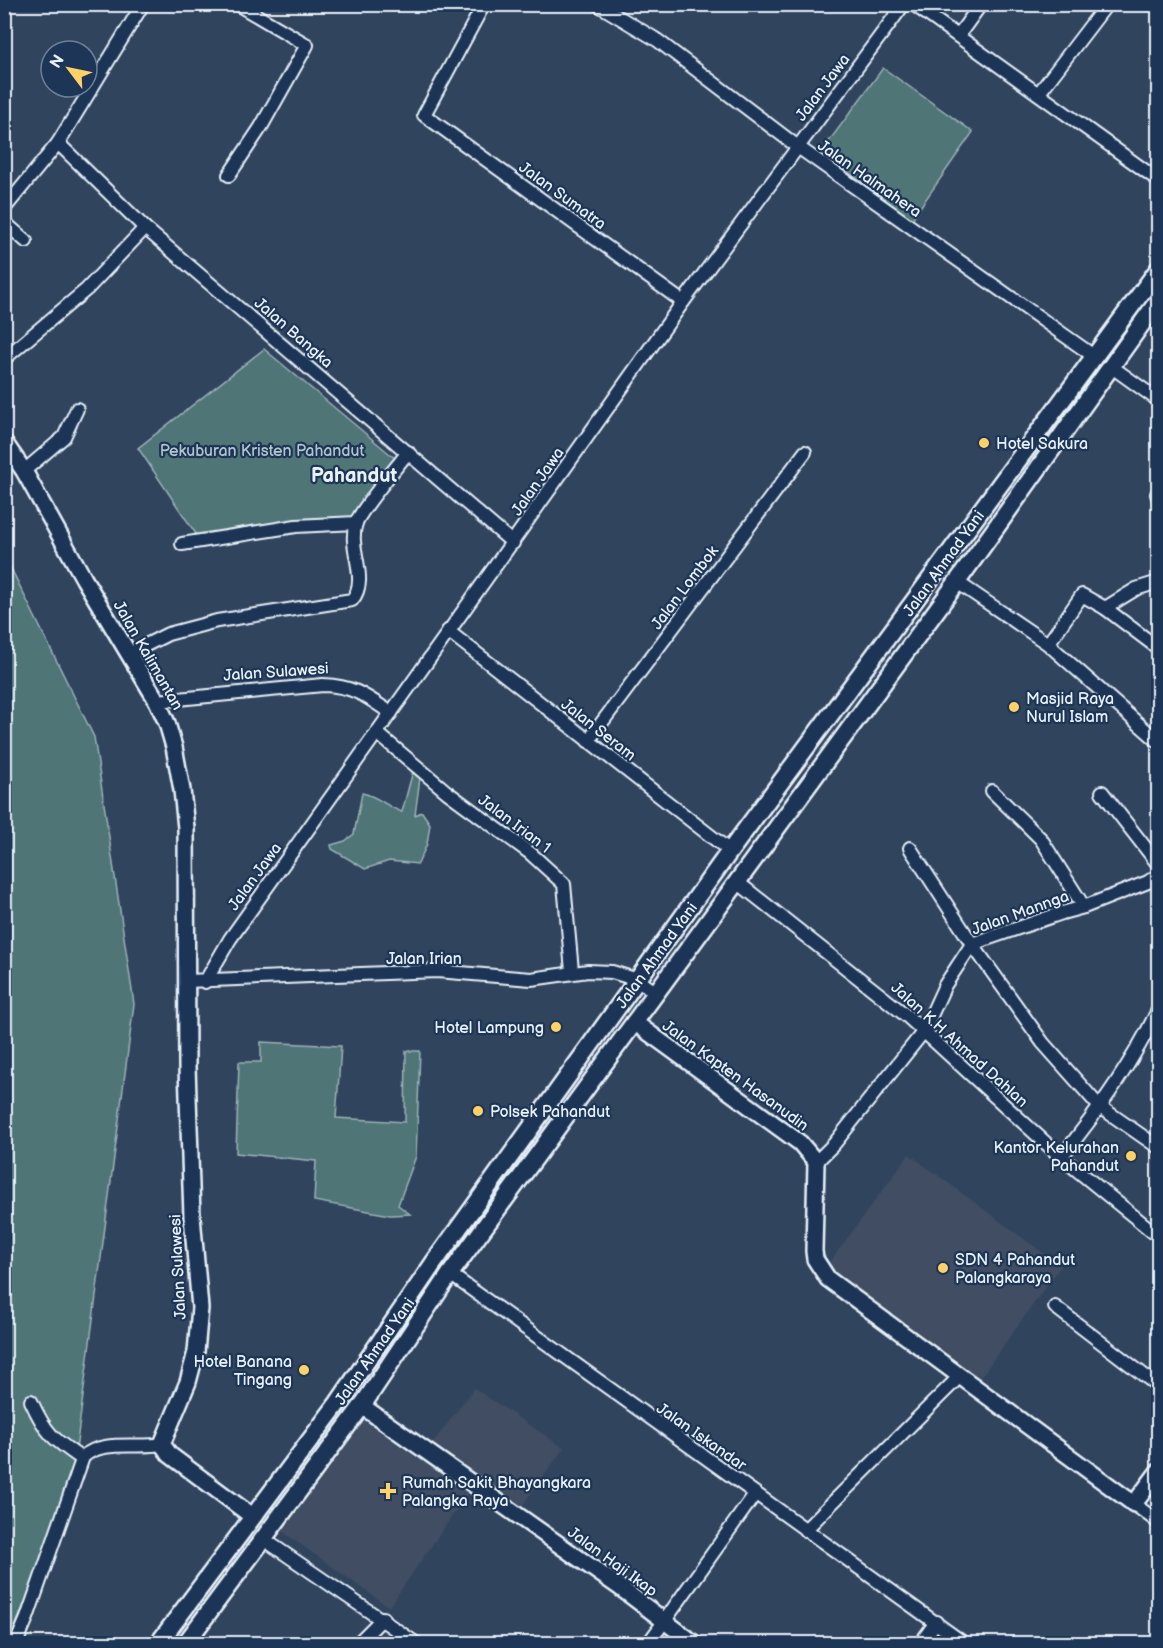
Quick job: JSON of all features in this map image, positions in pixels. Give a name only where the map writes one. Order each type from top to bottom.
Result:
[{"type":"main road","name":"Jalan Ahmad Yani","points":[[158,1644],[338,1403],[435,1261],[730,851],[1158,270]]},
{"type":"main road","name":"Jalan Ahmad Yani","points":[[186,1644],[262,1538],[362,1406],[450,1274],[957,582],[1158,302]]},
{"type":"main road","points":[[865,670],[883,682]]},
{"type":"street","points":[[4,208],[58,143],[143,4]]},
{"type":"street","points":[[229,175],[261,127],[307,45],[237,4]]},
{"type":"street","name":"Jalan Sumatra","points":[[484,4],[424,116],[683,302]]},
{"type":"street","name":"Jalan Halmahera","points":[[597,4],[657,40],[798,147],[1095,357]]},
{"type":"street","name":"Jalan Jawa","points":[[206,982],[230,939],[448,631],[683,302],[904,4]]},
{"type":"street","points":[[913,4],[1158,180]]},
{"type":"street","points":[[958,36],[981,4]]},
{"type":"street","points":[[1039,93],[1107,4]]},
{"type":"street","name":"Jalan Bangka","points":[[58,143],[145,228],[513,543]]},
{"type":"street","points":[[4,222],[26,241]]},
{"type":"street","points":[[4,359],[87,289],[145,228]]},
{"type":"street","points":[[1112,367],[1158,400]]},
{"type":"street","points":[[24,471],[64,437],[77,409]]},
{"type":"street","name":"Jalan Kalimantan","points":[[4,442],[24,471],[168,723],[174,747],[186,828],[187,981]]},
{"type":"street","points":[[128,654],[168,634],[217,621],[352,600],[360,589],[354,544],[356,523],[408,452]]},
{"type":"street","name":"Jalan Lombok","points":[[588,741],[805,452]]},
{"type":"street","points":[[182,544],[296,526],[356,523]]},
{"type":"street","points":[[957,582],[1048,644],[1158,741]]},
{"type":"street","points":[[1105,608],[1136,588],[1158,582]]},
{"type":"street","points":[[1048,644],[1082,595],[1105,608],[1158,648]]},
{"type":"street","name":"Jalan Seram","points":[[448,631],[730,851]]},
{"type":"street","name":"Jalan Sulawesi","points":[[157,701],[323,685],[346,686],[391,712]]},
{"type":"street","name":"Jalan Irian 1","points":[[377,733],[447,792],[530,853],[564,884],[572,972]]},
{"type":"street","points":[[992,791],[1041,839],[1084,908]]},
{"type":"street","points":[[1102,792],[1158,864]]},
{"type":"street","points":[[910,848],[972,945],[1043,1043],[1099,1106],[1158,1147]]},
{"type":"street","name":"Jalan Mannga","points":[[816,1162],[834,1144],[924,1031],[945,985],[972,945],[1062,913],[1084,908],[1148,882],[1158,875]]},
{"type":"street","name":"Jalan K.H Ahmad Dahlan","points":[[736,881],[924,1031],[1060,1157],[1157,1230]]},
{"type":"street","name":"Jalan Irian","points":[[187,981],[437,972],[531,979],[572,972],[612,972],[638,980],[655,992]]},
{"type":"street","name":"Jalan Sulawesi","points":[[162,1444],[188,1382],[196,1352],[200,1308],[192,1216],[187,981]]},
{"type":"street","points":[[1060,1157],[1099,1106],[1144,1039],[1158,1010]]},
{"type":"street","name":"Jalan Kapten Hasanudin","points":[[634,1022],[800,1143],[816,1162]]},
{"type":"street","points":[[816,1162],[813,1233],[815,1259],[820,1268],[846,1293],[1158,1522]]},
{"type":"street","name":"Jalan Iskandar","points":[[450,1274],[965,1644]]},
{"type":"street","points":[[1055,1307],[1158,1386]]},
{"type":"street","points":[[805,1530],[959,1377]]},
{"type":"street","points":[[31,1401],[43,1427],[55,1442],[82,1459]]},
{"type":"street","name":"Jalan Haji Ikap","points":[[362,1406],[618,1586],[696,1644]]},
{"type":"street","points":[[16,1644],[82,1459],[90,1450],[102,1447],[162,1444],[170,1455],[253,1517]]},
{"type":"street","points":[[1134,1504],[1158,1472]]},
{"type":"street","points":[[648,1644],[755,1494]]},
{"type":"street","points":[[262,1538],[383,1618],[417,1644]]},
{"type":"street","points":[[357,1644],[383,1618]]},
{"type":"street","points":[[920,1644],[936,1622]]},
{"type":"shaded area","name":"SDN 4 Pahandut Palangkaraya","points":[[909,1154],[1061,1266],[978,1381],[824,1270]]},
{"type":"shaded area","name":"Rumah Sakit Bhayangkara Palangka Raya","points":[[474,1388],[564,1448],[522,1506],[480,1476],[389,1607],[280,1530],[360,1418],[420,1460]]},
{"type":"green space","points":[[883,68],[973,132],[912,219],[821,152]]},
{"type":"green space","name":"Pekuburan Kristen Pahandut","points":[[264,349],[396,459],[352,519],[198,537],[138,448]]},
{"type":"green space","points":[[4,554],[94,737],[134,1004],[71,1488],[8,1644],[4,1643]]},
{"type":"green space","points":[[413,771],[420,778],[415,815],[422,812],[430,824],[427,844],[418,864],[389,861],[365,869],[332,849],[331,845],[345,841],[354,834],[362,793],[402,812]]},
{"type":"green space","points":[[261,1042],[341,1046],[336,1118],[405,1122],[406,1051],[420,1051],[416,1156],[398,1205],[410,1214],[390,1215],[314,1201],[316,1161],[236,1153],[239,1062],[261,1062]]},
{"type":"place","name":"Hotel Sakura","points":[[984,443]]},
{"type":"place","name":"Masjid Raya Nurul Islam","points":[[1014,707]]},
{"type":"place","name":"Hotel Lampung","points":[[556,1027]]},
{"type":"place","name":"Polsek Pahandut","points":[[478,1111]]},
{"type":"place","name":"Kantor Kelurahan Pahandut","points":[[1131,1156]]},
{"type":"place","name":"SDN 4 Pahandut Palangkaraya","points":[[943,1268]]},
{"type":"place","name":"Hotel Banana Tingang","points":[[304,1370]]},
{"type":"place","name":"Rumah Sakit Bhayangkara Palangka Raya","points":[[388,1491]]},
{"type":"district","name":"Pahandut","points":[[354,475]]}]
